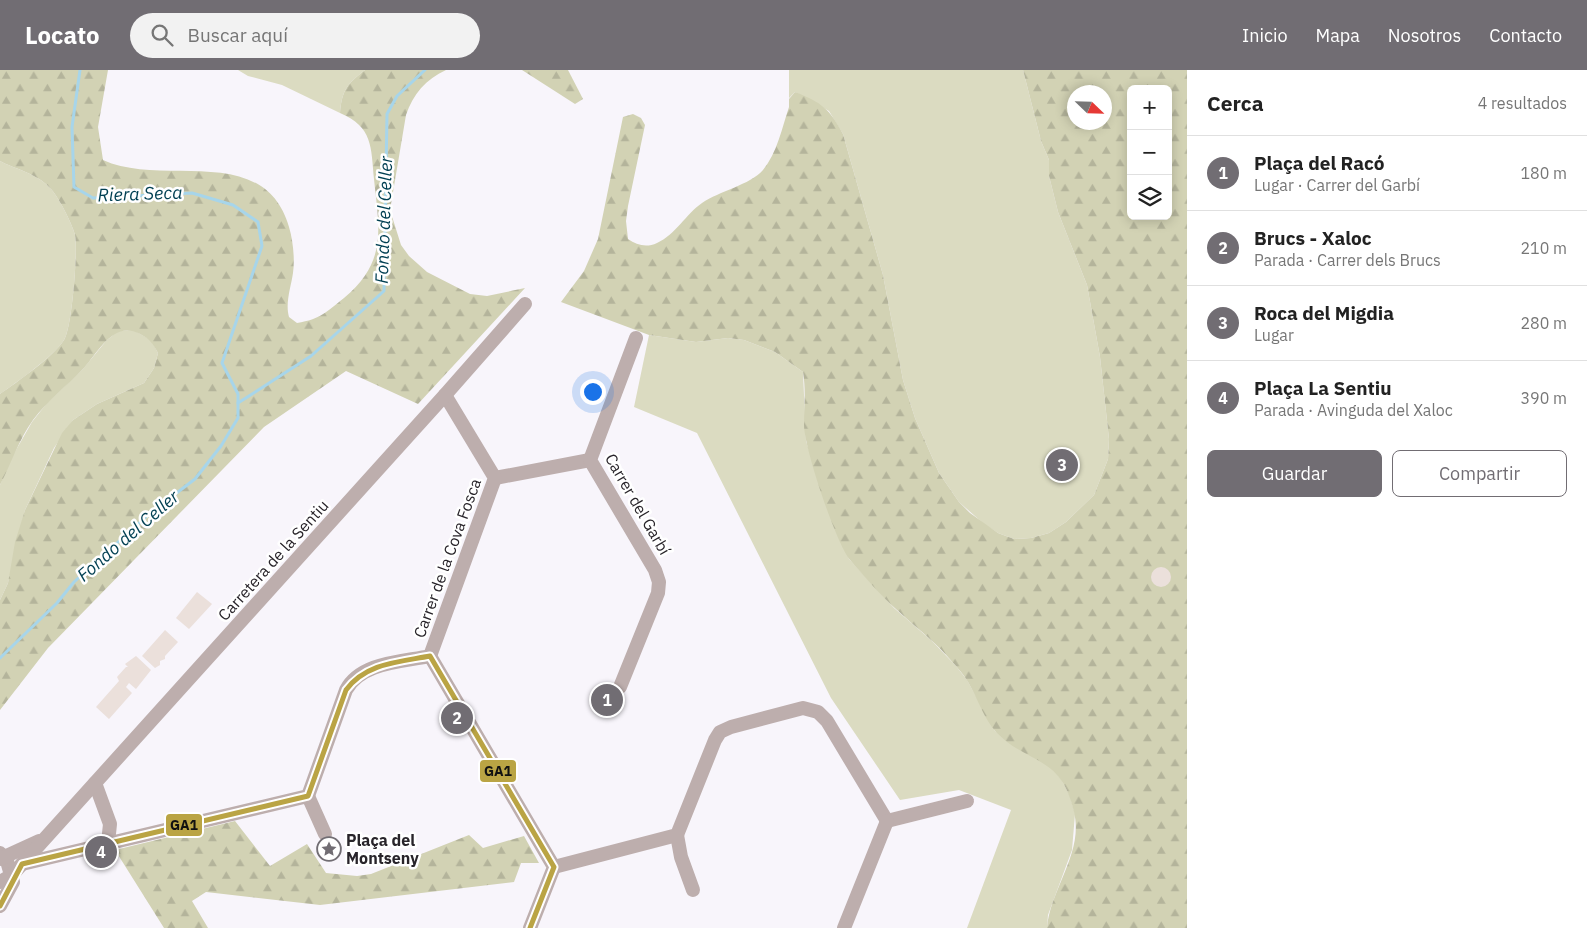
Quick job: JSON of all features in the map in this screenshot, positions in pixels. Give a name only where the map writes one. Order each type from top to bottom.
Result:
[{"type":"street","name":"Carretera de la Sentiu","points":[[8,880],[525,304]]},
{"type":"street","name":"Carrer del Garbí","points":[[620,687],[656,598],[659,582],[655,570],[590,460],[636,338]]},
{"type":"street","name":"Carrer de la Cova Fosca","points":[[430,656],[496,478],[445,395]]},
{"type":"street","points":[[496,478],[590,460]]},
{"type":"street","points":[[326,834],[308,796],[346,690],[356,676],[371,668],[430,656],[554,867]]},
{"type":"street","points":[[693,890],[681,856],[677,835],[715,740],[720,732],[731,727],[803,708],[818,712],[827,721],[887,821]]},
{"type":"street","points":[[95,783],[110,824],[108,843]]},
{"type":"street","points":[[22,864],[308,796]]},
{"type":"street","points":[[887,821],[967,801]]},
{"type":"street","points":[[844,928],[887,821]]},
{"type":"street","points":[[110,824],[134,836]]},
{"type":"street","points":[[554,867],[677,835]]},
{"type":"street","points":[[0,906],[8,880],[1,856],[45,839]]},
{"type":"street","points":[[8,880],[44,860]]},
{"type":"street","points":[[530,928],[554,867]]},
{"type":"green space","points":[[0,70],[108,70],[98,127],[103,160],[127,167],[235,175],[258,184],[276,201],[289,227],[293,244],[294,262],[288,312],[289,317],[297,323],[323,314],[344,298],[358,284],[368,271],[377,243],[378,213],[371,148],[368,139],[359,125],[340,113],[344,93],[354,79],[365,70],[446,70],[432,78],[421,88],[412,100],[406,115],[390,210],[401,245],[409,256],[427,272],[470,294],[487,296],[525,288],[418,404],[346,371],[264,427],[48,648],[0,710],[0,600],[8,583],[15,542],[25,510],[62,433],[73,420],[97,404],[144,383],[154,368],[158,353],[153,344],[146,338],[131,331],[122,331],[108,339],[84,368],[33,420],[19,443],[0,485],[0,394],[43,361],[64,340],[70,321],[72,305],[76,243],[68,217],[50,188],[33,175],[0,161]]},
{"type":"green space","points":[[238,70],[365,70],[354,79],[344,93],[340,113],[282,85],[248,76]]},
{"type":"green space","points":[[522,70],[568,70],[583,99],[575,104]]},
{"type":"green space","points":[[789,70],[1023,70],[1041,141],[1049,160],[1049,176],[1058,212],[1087,285],[1100,357],[1109,439],[1108,459],[1094,495],[1066,522],[1049,533],[1031,538],[1014,539],[998,533],[984,524],[959,502],[939,473],[915,418],[903,380],[883,275],[843,134],[829,111],[795,92],[789,98]]},
{"type":"green space","points":[[1023,70],[1187,70],[1187,928],[1047,928],[1049,914],[1071,856],[1074,842],[1076,827],[1068,793],[1061,780],[1052,770],[1008,743],[996,732],[984,714],[964,675],[935,644],[885,599],[850,560],[829,516],[805,437],[803,372],[775,352],[744,340],[728,338],[696,342],[649,335],[561,302],[584,271],[598,239],[623,117],[633,114],[641,118],[645,125],[626,221],[628,239],[645,246],[657,243],[669,235],[702,203],[750,180],[763,170],[776,148],[789,107],[789,99],[795,92],[812,99],[829,112],[843,134],[883,275],[903,380],[915,418],[939,473],[959,502],[970,513],[998,533],[1014,539],[1031,538],[1049,533],[1066,522],[1094,495],[1108,459],[1109,439],[1100,357],[1087,285],[1058,212],[1049,176],[1049,160],[1041,141]]},
{"type":"green space","points":[[0,161],[33,175],[50,188],[68,217],[76,243],[72,305],[70,321],[64,340],[44,361],[0,394]]},
{"type":"green space","points":[[133,330],[151,340],[158,353],[154,368],[144,383],[97,404],[73,420],[54,448],[25,510],[8,583],[0,600],[0,485],[12,457],[32,422],[47,403],[83,369],[106,341],[118,331]]},
{"type":"green space","points":[[649,335],[696,342],[728,338],[744,340],[775,352],[803,372],[806,441],[829,512],[849,559],[894,608],[932,641],[956,666],[967,680],[995,731],[1022,750],[1050,766],[1061,779],[1070,796],[1075,814],[1072,850],[1048,915],[1047,928],[967,928],[1011,810],[959,790],[900,800],[831,698],[697,433],[634,407]]},
{"type":"green space","points":[[235,821],[270,866],[307,844],[326,873],[357,876],[371,874],[469,835],[483,848],[524,836],[539,863],[521,863],[514,882],[320,905],[206,892],[192,901],[208,928],[164,928],[115,850]]},
{"type":"building","points":[[1161,567],[1168,570],[1171,577],[1168,584],[1161,587],[1154,584],[1151,577],[1154,570]]},
{"type":"building","points":[[197,592],[212,604],[189,629],[176,618]]},
{"type":"building","points":[[165,630],[178,642],[165,656],[165,659],[160,661],[160,665],[155,668],[142,656]]},
{"type":"building","points":[[136,656],[151,670],[136,689],[129,683],[126,687],[132,693],[109,719],[96,707],[119,681],[117,677],[128,667],[125,664]]},
{"type":"waterway","name":"Riera Seca","points":[[0,658],[57,603],[74,582],[149,514],[195,479],[221,446],[238,418],[238,394],[222,363],[262,246],[258,222],[233,205],[192,193],[93,198],[74,187],[72,127],[80,70]]},
{"type":"waterway","name":"Fondo del Celler","points":[[238,403],[311,356],[384,291],[387,114],[397,96],[425,70]]},
{"type":"transit line","name":"GA1","points":[[0,906],[22,864],[308,796],[346,690],[354,681],[373,669],[395,662],[430,656],[554,867],[530,928]]},
{"type":"place","name":"Roca del Migdia","points":[[1062,465]]},
{"type":"place","name":"Plaça del Racó","points":[[607,700]]},
{"type":"place","name":"Brucs - Xaloc","points":[[457,718]]},
{"type":"place","name":"Plaça del Montseny","points":[[329,849]]},
{"type":"place","name":"Plaça La Sentiu","points":[[101,852]]}]
